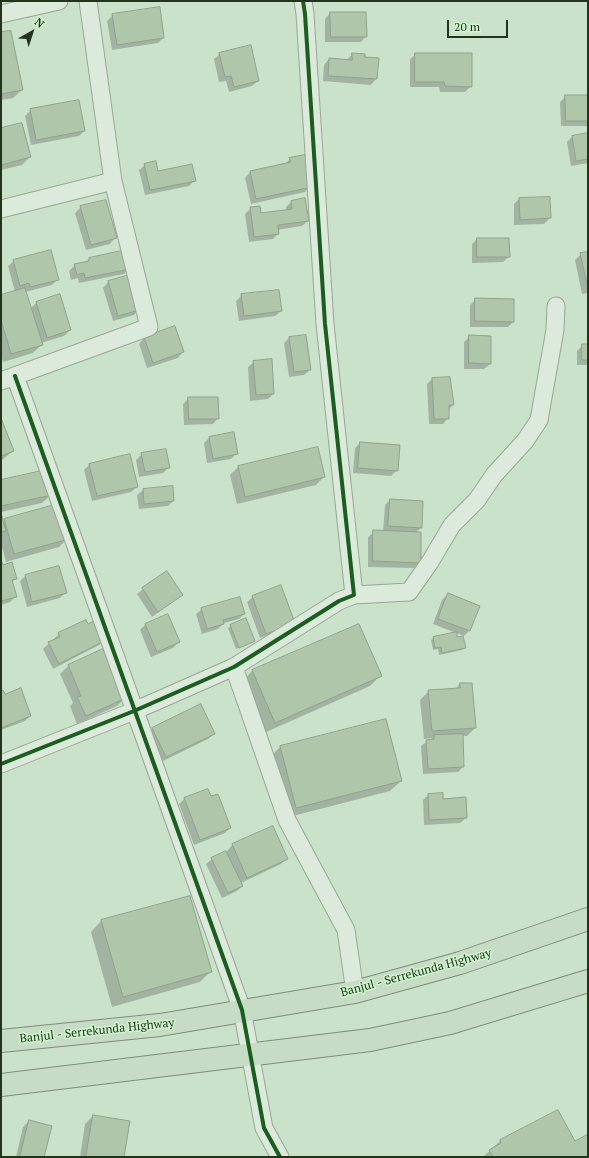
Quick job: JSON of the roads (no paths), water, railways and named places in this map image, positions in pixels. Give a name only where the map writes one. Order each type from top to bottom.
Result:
[{"type":"highway","name":"Banjul - Serrekunda Highway","points":[[1,1041],[160,1025],[355,992],[460,964],[588,919]]},
{"type":"highway","points":[[1,1085],[370,1040],[450,1023],[588,981]]},
{"type":"street","points":[[1,14],[59,1]]},
{"type":"street","points":[[88,1],[113,181],[149,327],[8,378],[134,711],[242,1010],[264,1128],[280,1157]]},
{"type":"street","points":[[303,1],[325,324],[354,595]]},
{"type":"street","points":[[1,209],[113,181]]},
{"type":"street","points":[[1,764],[134,711],[234,667],[339,601],[354,595],[409,592],[430,562],[452,525],[477,500],[494,474],[525,441],[539,420],[555,330],[556,306]]},
{"type":"street","points":[[234,667],[288,820],[346,930],[355,992]]}]
